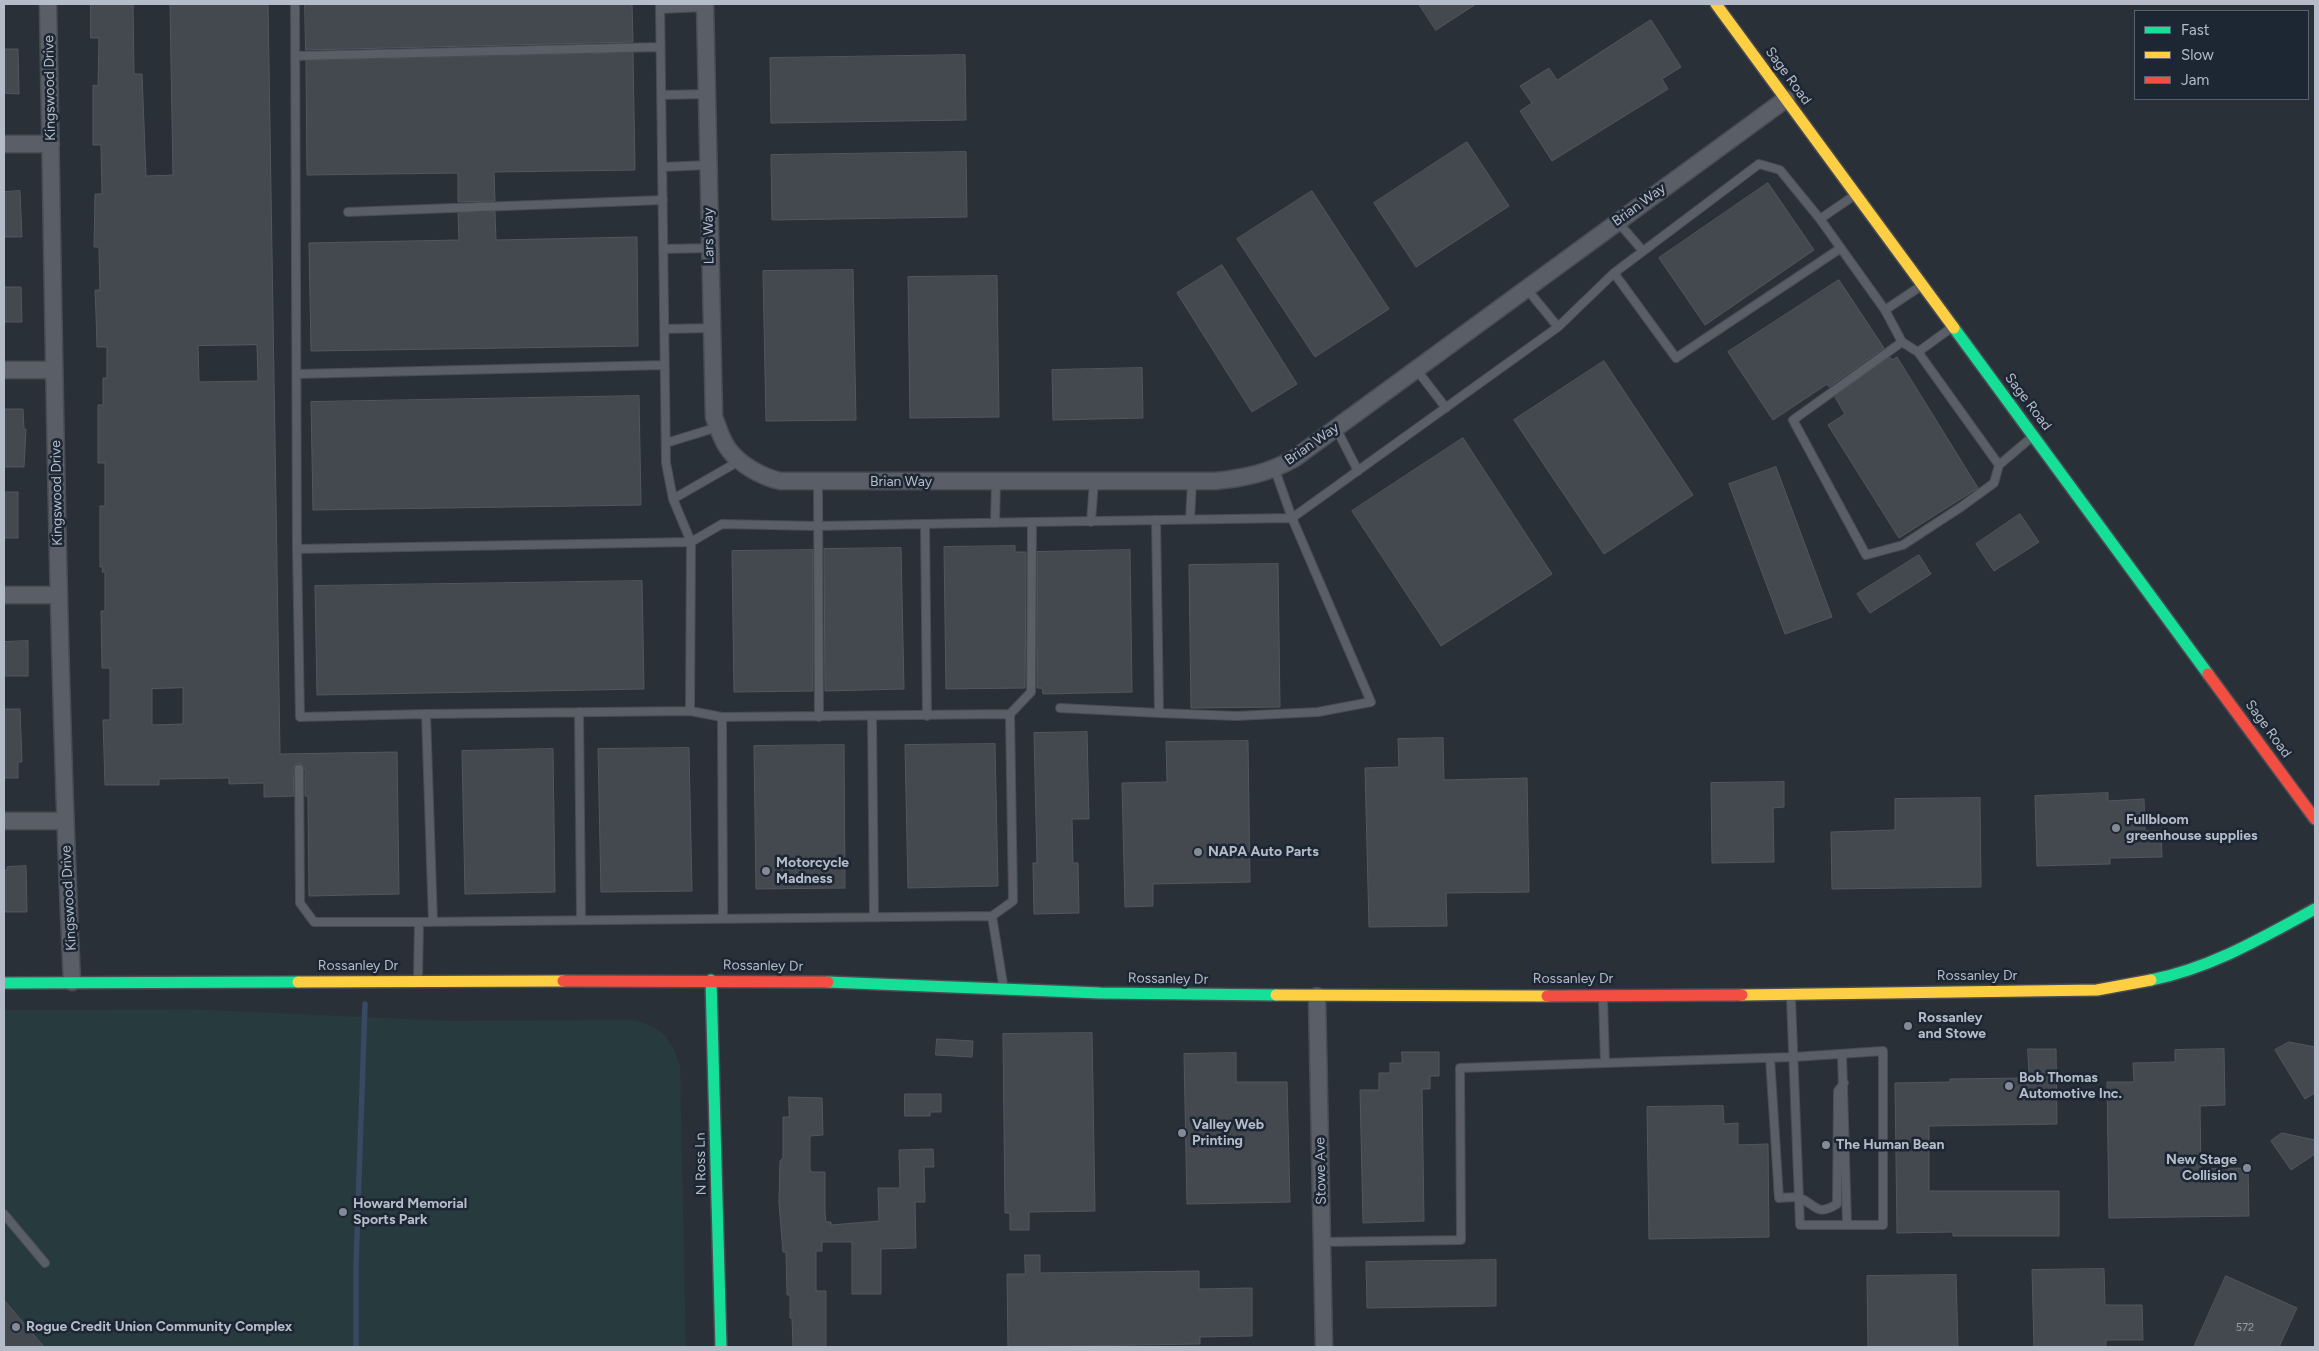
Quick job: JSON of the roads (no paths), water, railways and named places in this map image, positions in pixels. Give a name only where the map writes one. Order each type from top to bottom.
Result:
[{"type":"main road","name":"Sage Road","points":[[1716,4],[2315,819]]},
{"type":"main road","name":"Rossanley Dr","points":[[4,983],[711,980],[891,983],[1100,993],[1317,996],[1790,995],[2097,990],[2171,976],[2224,958],[2315,909]]},
{"type":"main road","name":"N Ross Ln","points":[[711,980],[721,1347]]},
{"type":"street","name":"Kingswood Drive","points":[[48,4],[59,595],[65,821],[72,982]]},
{"type":"street","name":"Lars Way","points":[[705,5],[712,396],[714,417],[718,427],[728,448],[741,460]]},
{"type":"street","name":"Brian Way","points":[[741,460],[765,478],[780,482],[1192,481],[1239,479],[1275,470],[1336,428],[1786,99]]},
{"type":"street","points":[[4,144],[51,144]]},
{"type":"street","points":[[4,370],[54,370]]},
{"type":"street","points":[[4,595],[59,595]]},
{"type":"street","points":[[4,821],[65,821]]},
{"type":"street","name":"Stowe Ave","points":[[1317,996],[1324,1347]]},
{"type":"lane","points":[[295,4],[297,549],[300,717],[690,711],[722,717],[872,717],[1010,714]]},
{"type":"lane","points":[[690,711],[691,542],[673,499],[666,463],[660,6],[705,5]]},
{"type":"lane","points":[[295,56],[660,47]]},
{"type":"lane","points":[[661,95],[707,94]]},
{"type":"lane","points":[[297,549],[691,542],[722,524],[817,526],[1292,518],[1558,328],[1614,273],[1758,164],[1780,170],[1820,219],[1885,310],[1902,342],[1918,352],[1999,465]]},
{"type":"lane","points":[[662,167],[708,165]]},
{"type":"lane","points":[[1820,219],[1856,194]]},
{"type":"lane","points":[[348,212],[663,200]]},
{"type":"lane","points":[[1617,221],[1643,251]]},
{"type":"lane","points":[[663,249],[710,248]]},
{"type":"lane","points":[[1614,273],[1676,358],[1841,248]]},
{"type":"lane","points":[[1885,310],[1923,285]]},
{"type":"lane","points":[[1526,288],[1558,328]]},
{"type":"lane","points":[[1918,352],[1952,327]]},
{"type":"lane","points":[[664,329],[711,328]]},
{"type":"lane","points":[[1902,342],[1792,420],[1866,556],[1903,545],[1961,507],[1994,483],[1999,465],[2034,436]]},
{"type":"lane","points":[[297,374],[665,365]]},
{"type":"lane","points":[[1416,369],[1446,408]]},
{"type":"lane","points":[[666,443],[718,427]]},
{"type":"lane","points":[[1336,428],[1358,471]]},
{"type":"lane","points":[[673,499],[741,460]]},
{"type":"lane","points":[[1060,708],[1236,716],[1318,712],[1371,702],[1292,518],[1275,470]]},
{"type":"lane","points":[[1091,522],[1094,481]]},
{"type":"lane","points":[[1190,520],[1192,481]]},
{"type":"lane","points":[[818,482],[819,717]]},
{"type":"lane","points":[[995,523],[996,482]]},
{"type":"lane","points":[[1156,520],[1159,713]]},
{"type":"lane","points":[[299,769],[300,903],[314,922],[992,916],[1013,901],[1010,714],[1031,692],[1032,522]]},
{"type":"lane","points":[[925,524],[927,716]]},
{"type":"lane","points":[[579,712],[581,919]]},
{"type":"lane","points":[[426,714],[433,922]]},
{"type":"lane","points":[[722,717],[723,918]]},
{"type":"lane","points":[[872,717],[874,917]]},
{"type":"lane","points":[[992,916],[1003,989]]},
{"type":"lane","points":[[418,981],[419,922]]},
{"type":"lane","points":[[1602,994],[1605,1064]]},
{"type":"lane","points":[[1322,1242],[1461,1240],[1460,1068],[1770,1058],[1794,1057],[1883,1051],[1883,1225],[1800,1224],[1794,1057],[1790,995]]},
{"type":"lane","points":[[1842,1054],[1848,1225]]},
{"type":"lane","points":[[1770,1058],[1780,1198],[1800,1198],[1814,1209],[1828,1210],[1837,1204],[1838,1091],[1844,1083]]},
{"type":"lane","points":[[4,1214],[45,1262]]},
{"type":"waterway","points":[[356,1347],[356,1265],[365,1004]]},
{"type":"place","name":"Fullbloom greenhouse supplies","points":[[2116,828]]},
{"type":"place","name":"NAPA Auto Parts","points":[[1198,852]]},
{"type":"place","name":"Motorcycle Madness","points":[[766,871]]},
{"type":"place","name":"Rossanley and Stowe","points":[[1908,1026]]},
{"type":"place","name":"Bob Thomas Automotive Inc.","points":[[2009,1086]]},
{"type":"place","name":"Valley Web Printing","points":[[1182,1133]]},
{"type":"place","name":"The Human Bean","points":[[1826,1145]]},
{"type":"place","name":"New Stage Collision","points":[[2247,1168]]},
{"type":"place","name":"Howard Memorial Sports Park","points":[[343,1212]]},
{"type":"place","name":"Rogue Credit Union Community Complex","points":[[16,1327]]}]
